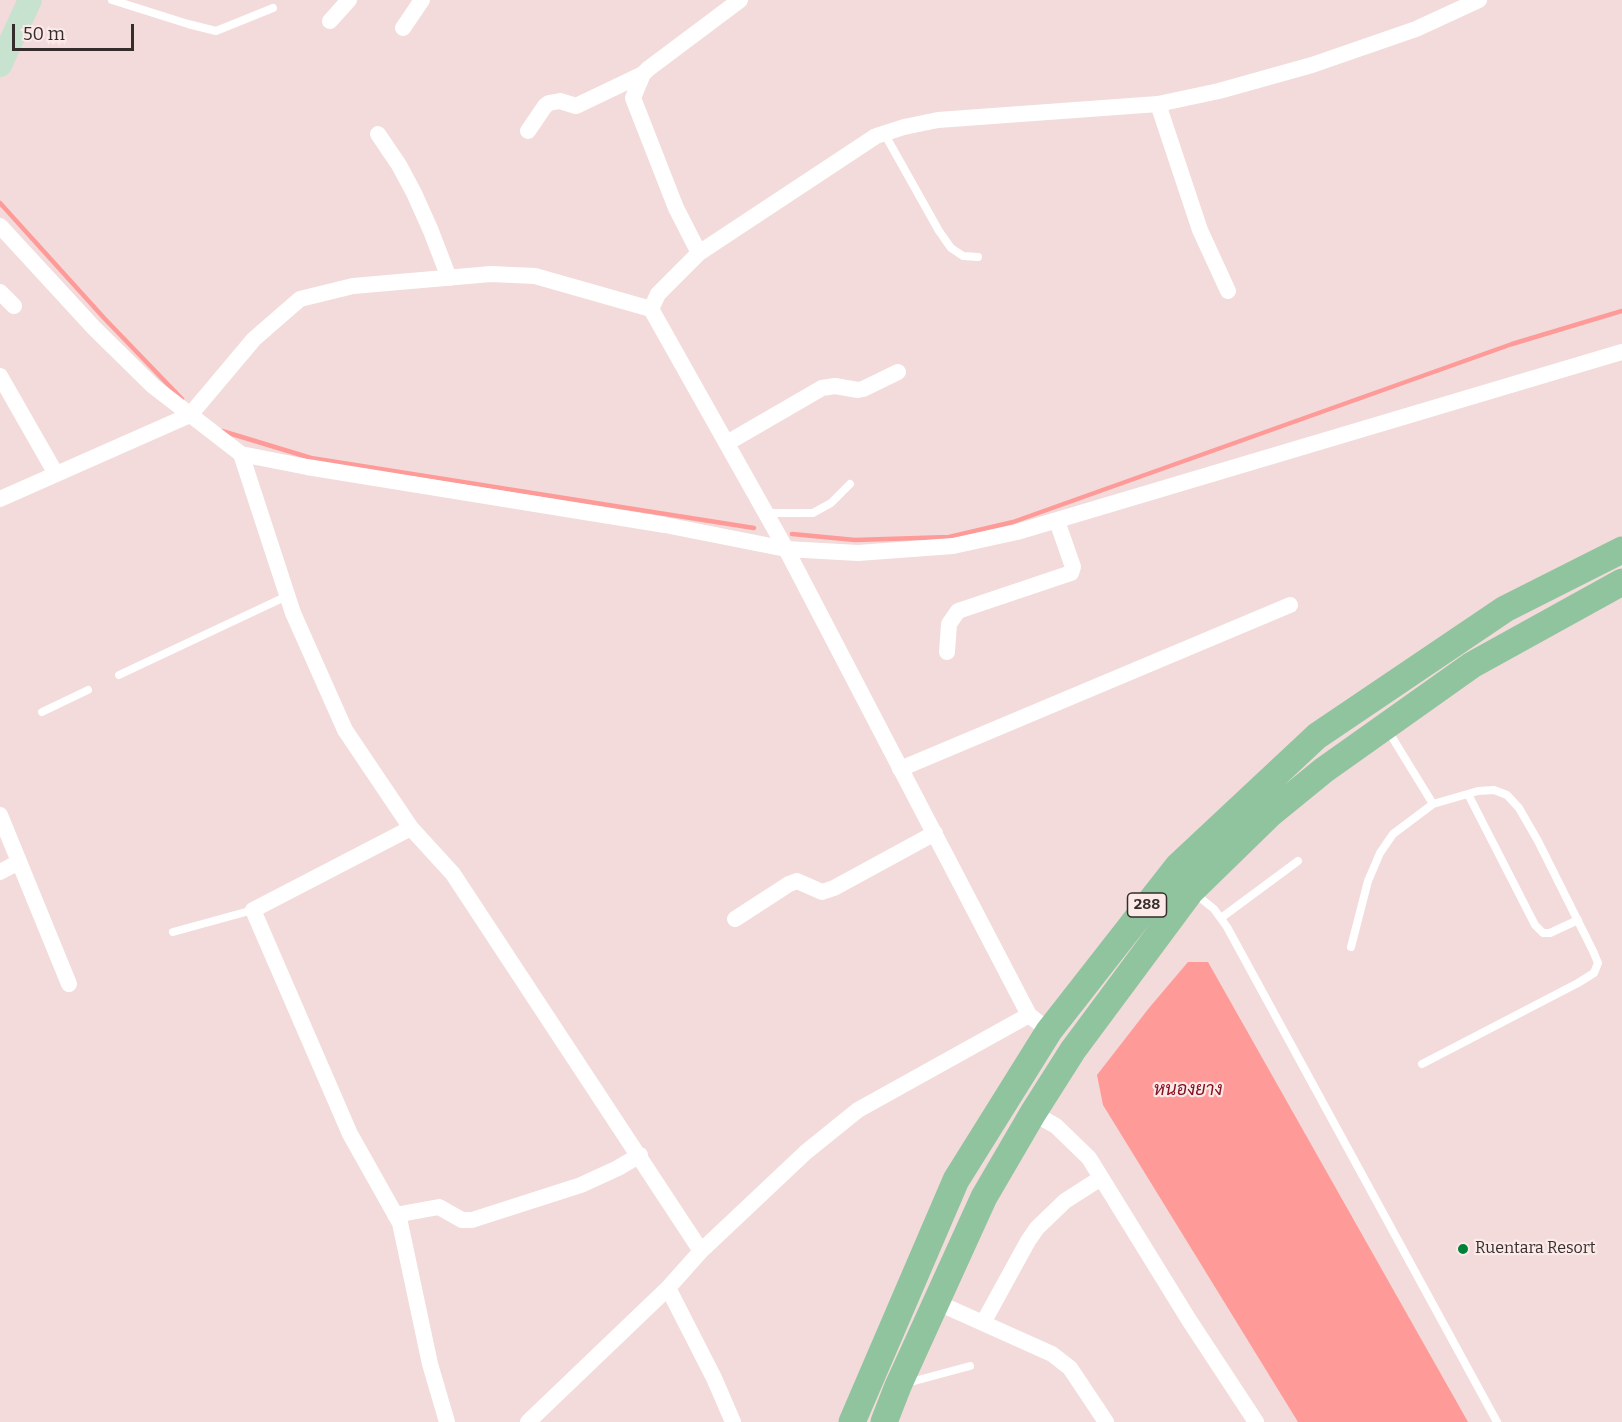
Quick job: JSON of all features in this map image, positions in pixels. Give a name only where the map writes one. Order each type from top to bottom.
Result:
[{"type":"main road","name":"288","points":[[855,1413],[956,1180],[1039,1023],[1178,866],[1317,736],[1505,609],[1622,550]]},
{"type":"main road","name":"288","points":[[885,1419],[984,1197],[1032,1113],[1073,1050],[1191,891],[1270,814],[1324,770],[1385,726],[1472,665],[1622,582]]},
{"type":"main road","points":[[855,1413],[885,1419]]},
{"type":"street","points":[[0,65],[30,0]]},
{"type":"street","points":[[330,21],[349,0]]},
{"type":"street","points":[[403,28],[422,0]]},
{"type":"street","points":[[528,131],[549,103],[560,101],[576,106],[643,74],[740,0]]},
{"type":"street","points":[[651,309],[658,294],[699,253],[876,136],[884,133],[938,120],[1158,104],[1219,92],[1312,65],[1416,29],[1479,0]]},
{"type":"street","points":[[643,74],[633,98],[676,208],[699,253]]},
{"type":"street","points":[[1158,104],[1200,230],[1228,291]]},
{"type":"street","points":[[378,134],[414,193],[432,231],[449,278]]},
{"type":"street","points":[[0,226],[94,328],[153,386],[241,454],[319,469],[665,525],[786,549],[858,553],[953,546],[1017,532],[1622,352]]},
{"type":"street","points":[[0,499],[190,415],[254,339],[300,299],[353,286],[491,274],[535,276],[651,309],[786,549],[900,769],[1039,1023],[858,1110],[806,1152],[701,1251],[668,1288],[535,1420]]},
{"type":"street","points":[[0,292],[14,306]]},
{"type":"street","points":[[727,443],[822,388],[835,386],[863,389],[898,372]]},
{"type":"street","points":[[0,376],[56,474]]},
{"type":"street","points":[[241,454],[293,612],[345,730],[411,828],[453,874],[701,1251]]},
{"type":"street","points":[[947,652],[949,624],[958,611],[1071,573],[1072,567],[1057,521]]},
{"type":"street","points":[[900,769],[1290,605]]},
{"type":"street","points":[[0,815],[69,984]]},
{"type":"street","points":[[411,828],[253,910],[350,1134],[400,1223],[430,1364],[447,1422]]},
{"type":"street","points":[[735,919],[789,884],[797,881],[822,892],[834,888],[935,833]]},
{"type":"street","points":[[0,872],[19,862]]},
{"type":"street","points":[[1032,1113],[1056,1126],[1089,1158],[1189,1320],[1256,1422]]},
{"type":"street","points":[[395,1215],[436,1207],[462,1220],[472,1220],[581,1185],[640,1155]]},
{"type":"street","points":[[983,1323],[1037,1228],[1065,1201],[1101,1178]]},
{"type":"street","points":[[668,1288],[714,1378],[733,1422]]},
{"type":"street","points":[[936,1302],[1052,1354],[1070,1368],[1106,1422]]},
{"type":"lane","points":[[112,0],[216,31],[273,8]]},
{"type":"lane","points":[[884,133],[939,231],[951,248],[963,256],[978,257]]},
{"type":"lane","points":[[766,513],[813,513],[831,503],[850,484]]},
{"type":"lane","points":[[119,675],[288,596]]},
{"type":"lane","points":[[42,712],[88,690]]},
{"type":"lane","points":[[1385,726],[1433,804]]},
{"type":"lane","points":[[1351,948],[1368,881],[1380,853],[1393,834],[1433,804],[1468,794],[1494,790],[1507,795],[1519,808],[1598,963],[1594,973],[1422,1064]]},
{"type":"lane","points":[[1468,794],[1535,925],[1544,933],[1550,933],[1578,920]]},
{"type":"lane","points":[[1221,918],[1298,861]]},
{"type":"lane","points":[[1191,891],[1214,909],[1221,918],[1497,1422]]},
{"type":"lane","points":[[173,932],[253,910]]},
{"type":"lane","points":[[898,1386],[970,1366]]},
{"type":"water","name":"หนองยาง","points":[[1188,962],[1208,962],[1468,1422],[1298,1422],[1103,1105],[1097,1075]]},
{"type":"waterway","points":[[0,203],[104,318],[182,399]]},
{"type":"waterway","points":[[792,534],[855,540],[949,537],[1013,522],[1512,344],[1622,311]]},
{"type":"waterway","points":[[222,431],[311,458],[754,528]]},
{"type":"place","name":"Ruentara Resort","points":[[1463,1249]]}]
